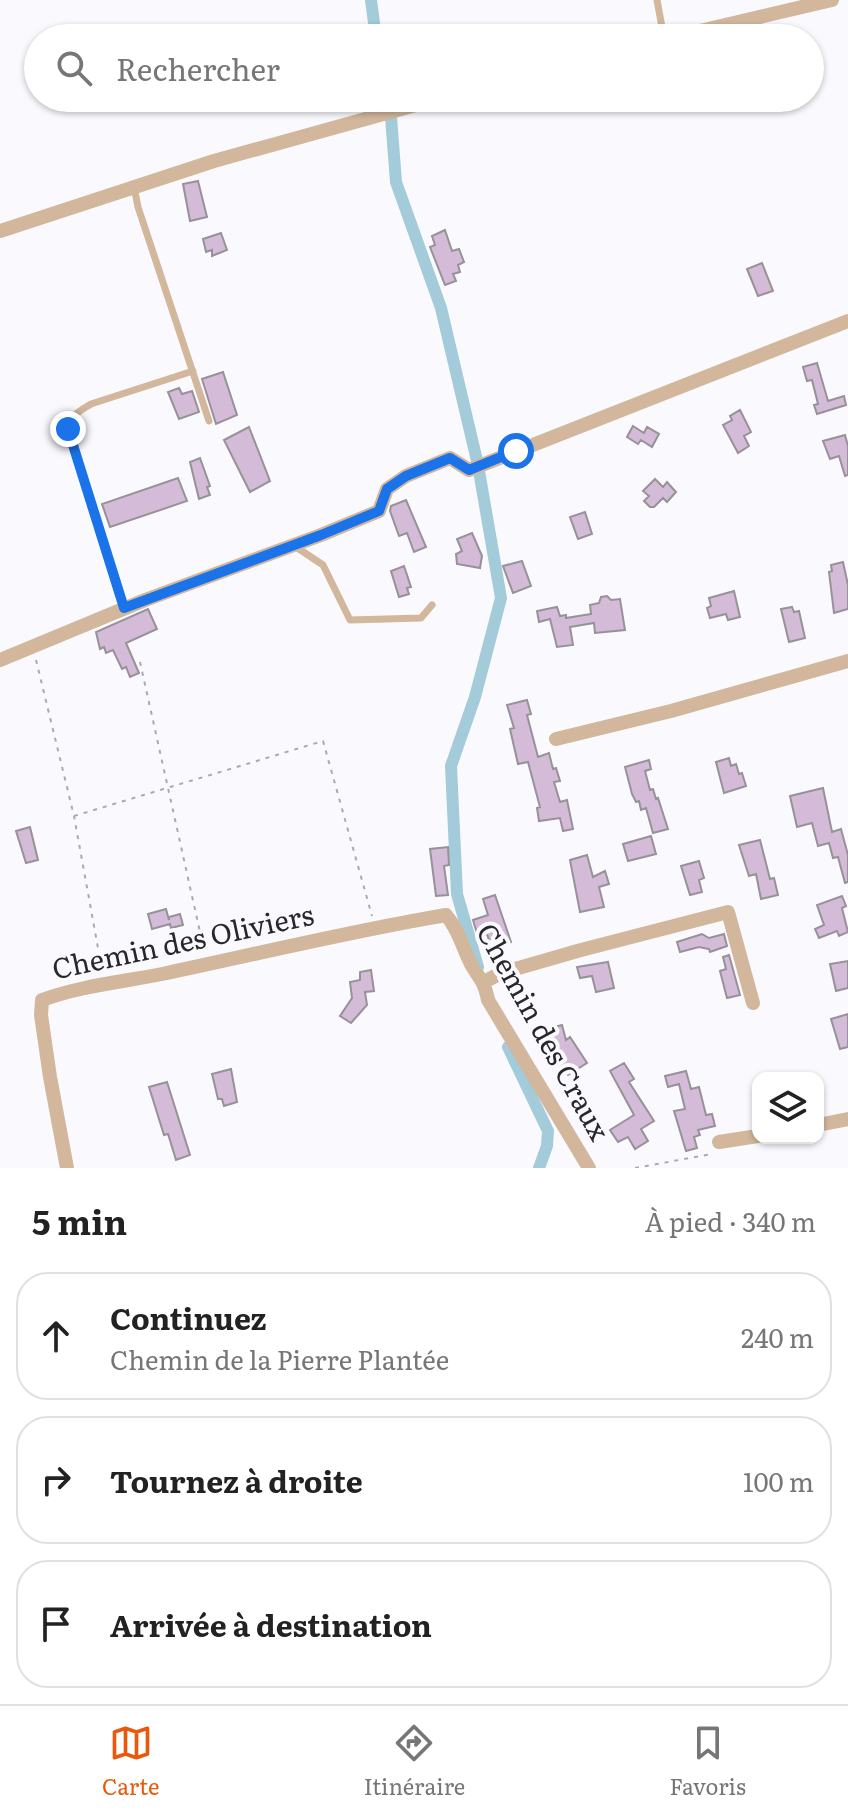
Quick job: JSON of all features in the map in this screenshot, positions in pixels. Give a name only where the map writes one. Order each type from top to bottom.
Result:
[{"type":"street","points":[[730,24],[832,0]]},
{"type":"street","points":[[0,231],[214,161],[391,112]]},
{"type":"street","points":[[0,660],[124,608],[379,511],[387,489],[406,476],[450,458],[469,470],[848,321]]},
{"type":"street","points":[[556,739],[671,711],[848,661]]},
{"type":"street","points":[[484,982],[501,973],[581,950],[728,912],[753,1003]]},
{"type":"street","name":"Chemin des Oliviers","points":[[67,1168],[50,1077],[41,1015],[42,1000],[61,993],[375,928],[446,915],[452,922]]},
{"type":"street","name":"Chemin des Craux","points":[[452,922],[473,968],[484,982],[488,1000],[589,1168]]},
{"type":"street","points":[[824,1124],[848,1119]]},
{"type":"street","points":[[716,1148],[752,1138]]},
{"type":"lane","points":[[657,0],[661,24]]},
{"type":"lane","points":[[134,187],[209,421]]},
{"type":"lane","points":[[124,608],[68,429],[69,423],[76,413],[91,404],[193,371]]},
{"type":"lane","points":[[292,545],[323,565],[350,620],[421,618],[432,605]]},
{"type":"path","points":[[33,647],[74,816],[105,984]]},
{"type":"path","points":[[140,662],[207,963]]},
{"type":"path","points":[[74,816],[323,741],[375,928]]},
{"type":"path","points":[[635,1168],[716,1148]]},
{"type":"building","points":[[198,181],[207,217],[190,221],[183,184]]},
{"type":"building","points":[[445,230],[452,251],[459,249],[464,262],[458,265],[460,272],[453,274],[456,281],[445,285],[430,247],[435,245],[432,236]]},
{"type":"building","points":[[221,233],[227,250],[212,256],[212,250],[206,252],[203,239]]},
{"type":"building","points":[[762,263],[773,291],[758,296],[747,269]]},
{"type":"building","points":[[817,363],[828,401],[844,396],[846,405],[817,414],[814,405],[818,404],[812,380],[807,381],[803,367]]},
{"type":"building","points":[[223,372],[237,415],[216,424],[202,379]]},
{"type":"building","points":[[179,388],[182,394],[192,391],[199,412],[179,419],[168,392]]},
{"type":"building","points":[[740,410],[751,432],[744,436],[749,446],[738,453],[723,425]]},
{"type":"building","points":[[633,426],[644,433],[647,427],[659,434],[652,447],[641,440],[638,444],[627,437]]},
{"type":"building","points":[[249,427],[270,481],[250,492],[224,440]]},
{"type":"building","points":[[845,435],[848,475],[845,476],[839,456],[830,459],[823,441]]},
{"type":"building","points":[[200,458],[210,495],[199,499],[190,462]]},
{"type":"building","points":[[178,478],[187,501],[110,527],[102,504]]},
{"type":"building","points":[[655,479],[663,487],[667,482],[676,492],[667,502],[663,498],[650,507],[644,501],[649,496],[643,491]]},
{"type":"building","points":[[406,500],[426,547],[414,552],[407,533],[399,536],[390,511],[391,506]]},
{"type":"building","points":[[585,512],[592,534],[578,539],[570,517]]},
{"type":"building","points":[[472,533],[482,556],[480,568],[457,564],[456,554],[462,551],[457,539]]},
{"type":"building","points":[[522,561],[531,586],[513,593],[503,566]]},
{"type":"building","points":[[843,562],[848,585],[848,609],[834,613],[829,572],[832,571],[831,565]]},
{"type":"building","points":[[404,566],[411,587],[407,588],[409,594],[399,597],[391,571]]},
{"type":"building","points":[[734,591],[740,617],[728,620],[726,614],[710,618],[707,608],[711,606],[709,598]]},
{"type":"building","points":[[607,596],[611,600],[620,599],[625,630],[595,633],[594,623],[570,627],[573,645],[557,647],[550,619],[539,622],[537,611],[557,607],[560,616],[566,615],[566,618],[591,614],[590,605],[599,603],[601,597]]},
{"type":"building","points":[[792,607],[794,612],[799,611],[805,638],[789,642],[781,609]]},
{"type":"building","points":[[148,609],[157,629],[126,643],[139,673],[130,677],[126,667],[122,669],[113,650],[106,653],[104,647],[100,649],[96,632]]},
{"type":"building","points":[[527,700],[531,714],[527,715],[538,757],[549,753],[560,781],[554,782],[560,802],[567,800],[573,829],[563,831],[560,818],[539,821],[537,808],[540,807],[528,762],[518,764],[510,729],[514,728],[507,705]]},
{"type":"building","points":[[729,758],[731,766],[736,764],[739,774],[742,773],[746,786],[724,793],[716,762]]},
{"type":"building","points":[[649,760],[651,769],[645,771],[650,790],[653,789],[658,798],[668,829],[653,833],[646,808],[641,810],[639,801],[636,802],[632,794],[625,767]]},
{"type":"building","points":[[823,788],[832,832],[841,829],[848,855],[848,882],[845,883],[838,857],[833,858],[829,843],[818,846],[812,823],[797,827],[790,796]]},
{"type":"building","points":[[30,827],[38,860],[26,863],[16,831]]},
{"type":"building","points":[[651,836],[656,854],[628,861],[623,844]]},
{"type":"building","points":[[760,840],[770,879],[774,878],[778,895],[761,899],[756,874],[749,876],[739,845]]},
{"type":"building","points":[[448,847],[449,865],[444,866],[448,895],[436,896],[430,849]]},
{"type":"building","points":[[587,855],[593,877],[605,871],[609,884],[599,887],[604,907],[580,912],[570,860]]},
{"type":"building","points":[[699,861],[704,878],[699,880],[702,892],[690,895],[681,866]]},
{"type":"building","points":[[495,895],[511,942],[498,946],[495,938],[489,940],[487,934],[478,937],[473,920],[488,915],[483,899]]},
{"type":"building","points":[[842,896],[848,932],[839,936],[837,931],[819,938],[815,929],[824,925],[817,905]]},
{"type":"building","points":[[166,909],[169,920],[169,917],[180,914],[183,925],[171,928],[170,924],[152,929],[148,914]]},
{"type":"building","points":[[702,934],[709,938],[724,934],[727,946],[710,952],[699,947],[680,952],[677,942]]},
{"type":"building","points":[[729,955],[740,995],[727,998],[720,971],[726,969],[723,957]]},
{"type":"building","points":[[848,961],[848,988],[836,991],[830,964]]},
{"type":"building","points":[[608,962],[614,988],[596,992],[592,976],[580,978],[577,967]]},
{"type":"building","points":[[371,970],[374,991],[365,992],[367,1005],[351,1023],[340,1016],[352,998],[350,982],[360,980],[360,972]]},
{"type":"building","points":[[848,1014],[848,1047],[840,1049],[831,1019]]},
{"type":"building","points":[[562,1025],[566,1040],[570,1037],[587,1063],[568,1075],[547,1029]]},
{"type":"building","points":[[624,1063],[634,1079],[629,1082],[654,1121],[641,1129],[648,1141],[635,1149],[628,1137],[618,1142],[610,1130],[634,1115],[610,1071]]},
{"type":"building","points":[[231,1069],[237,1102],[224,1106],[222,1099],[218,1099],[212,1074]]},
{"type":"building","points":[[686,1071],[691,1089],[699,1087],[706,1115],[712,1114],[715,1126],[698,1130],[700,1135],[694,1137],[697,1148],[686,1151],[674,1111],[685,1109],[679,1084],[668,1087],[665,1076]]},
{"type":"building","points":[[167,1082],[190,1155],[176,1160],[168,1134],[164,1135],[149,1087]]},
{"type":"waterway","points":[[371,0],[374,24]]},
{"type":"waterway","points":[[391,117],[396,182],[441,308],[478,465]]},
{"type":"waterway","points":[[478,967],[457,894],[451,766],[475,697],[501,598],[479,471]]},
{"type":"waterway","points":[[508,1047],[548,1131],[547,1146],[539,1168]]},
{"type":"route","points":[[68,429],[124,608],[379,511],[387,489],[406,476],[450,458],[469,470],[516,451]]}]
